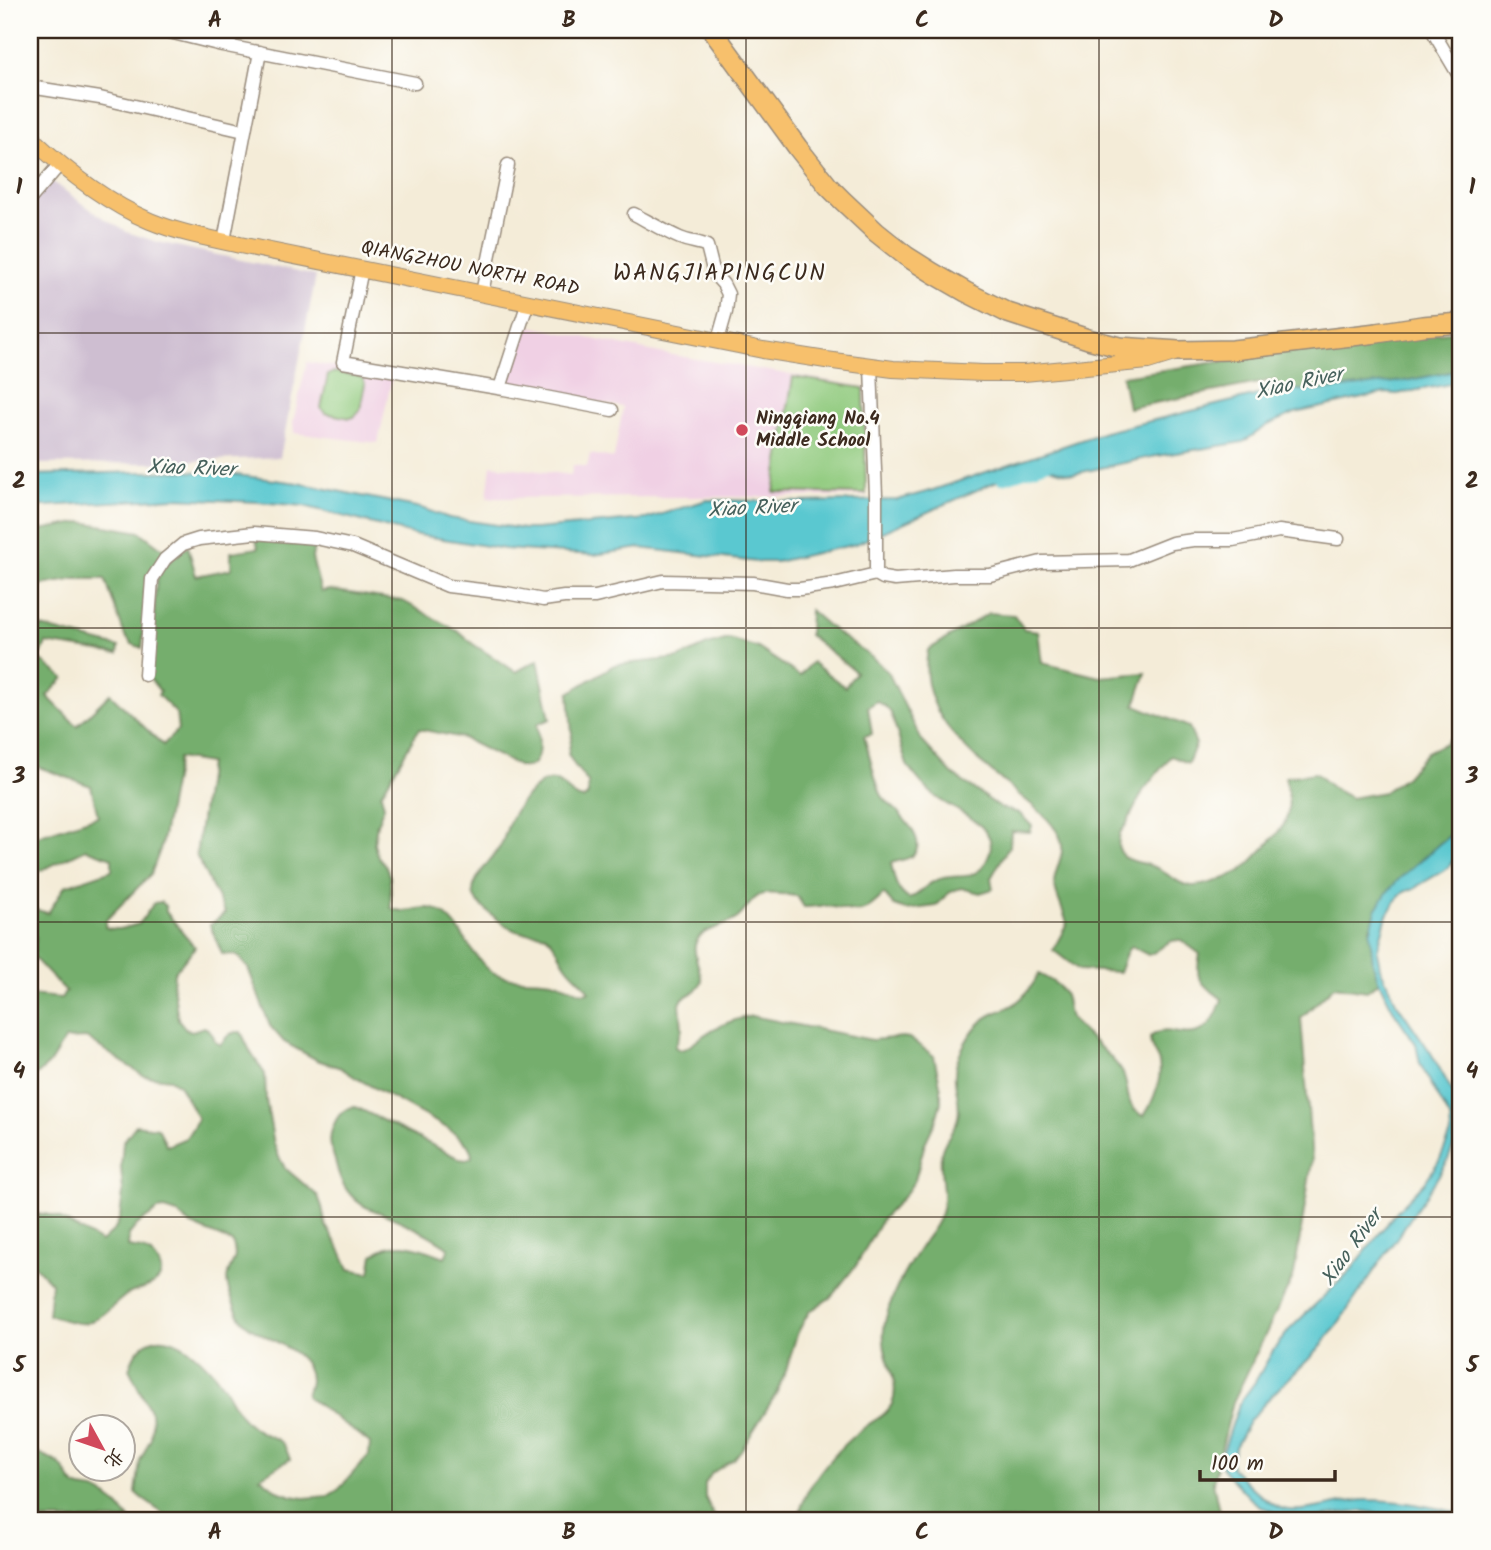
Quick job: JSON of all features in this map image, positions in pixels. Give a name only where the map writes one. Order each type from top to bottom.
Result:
[{"type":"highway","points":[[712,30],[828,186],[876,232],[933,274],[1008,313],[1119,347],[1179,351],[1233,350],[1461,323]]},
{"type":"main road","name":"QIANGZHOU NORTH ROAD","points":[[30,137],[94,189],[139,216],[177,230],[801,356],[871,367],[1024,373],[1149,360],[1179,351]]},
{"type":"street","points":[[161,30],[415,83]]},
{"type":"street","points":[[1432,30],[1461,79]]},
{"type":"street","points":[[224,241],[260,52]]},
{"type":"street","points":[[30,88],[100,98],[244,131]]},
{"type":"street","points":[[30,199],[60,164]]},
{"type":"street","points":[[482,293],[508,165]]},
{"type":"street","points":[[634,214],[681,239],[707,246],[714,274],[728,294],[718,340]]},
{"type":"street","points":[[362,269],[343,362],[612,410]]},
{"type":"street","points":[[500,388],[528,302]]},
{"type":"street","points":[[871,367],[877,569],[883,578],[895,580],[990,575],[1041,562],[1129,560],[1172,543],[1233,540],[1279,531],[1338,539]]},
{"type":"street","points":[[145,675],[152,579],[165,559],[183,544],[199,539],[254,533],[315,538],[353,546],[448,586],[543,600],[595,597],[663,581],[753,583],[800,589],[834,584],[877,569]]},
{"type":"shaded area","points":[[50,180],[127,232],[158,242],[316,276],[280,457],[152,463],[30,464],[30,203]]},
{"type":"shaded area","name":"Ningqiang No.4 Middle School","points":[[525,325],[660,353],[866,387],[867,496],[487,498],[491,465],[571,475],[573,465],[587,467],[590,454],[614,458],[623,407],[506,387]]},
{"type":"shaded area","points":[[307,362],[392,377],[378,443],[294,433],[293,422]]},
{"type":"green space","points":[[1461,331],[1461,370],[1405,381],[1316,391],[1282,389],[1274,380],[1128,408],[1122,376],[1389,337]]},
{"type":"green space","points":[[334,372],[363,379],[365,384],[360,410],[354,417],[325,413],[321,408],[328,375]]},
{"type":"green space","points":[[793,377],[864,388],[866,494],[774,492]]},
{"type":"green space","points":[[82,522],[140,532],[168,553],[150,577],[142,648],[132,644],[125,636],[105,579],[76,579],[30,587],[30,532]]},
{"type":"green space","points":[[256,538],[315,542],[312,558],[321,592],[329,590],[403,601],[459,632],[516,672],[538,660],[550,719],[537,724],[538,753],[533,764],[520,767],[463,738],[419,729],[381,794],[384,806],[374,843],[377,855],[390,877],[391,908],[403,911],[427,908],[439,911],[453,923],[481,962],[502,976],[552,981],[583,993],[589,992],[566,965],[546,935],[515,931],[481,905],[473,890],[478,877],[501,845],[515,811],[538,786],[552,781],[579,798],[584,799],[588,795],[588,782],[568,754],[572,735],[569,693],[614,665],[679,658],[707,645],[729,639],[758,648],[800,676],[812,662],[845,687],[856,672],[809,635],[810,610],[888,672],[922,741],[952,774],[1001,808],[1019,813],[1032,826],[1030,832],[1011,831],[1010,845],[991,878],[993,889],[980,893],[961,888],[949,893],[936,906],[906,910],[894,906],[884,894],[864,910],[852,911],[824,906],[804,907],[797,896],[764,894],[759,895],[736,919],[706,932],[697,939],[695,954],[702,982],[694,992],[683,998],[680,1004],[682,1029],[675,1047],[684,1049],[721,1025],[752,1016],[872,1040],[903,1037],[909,1038],[934,1056],[941,1089],[936,1120],[925,1143],[915,1180],[882,1219],[857,1264],[831,1297],[809,1312],[797,1334],[776,1394],[742,1449],[734,1459],[712,1473],[705,1484],[705,1497],[716,1520],[169,1520],[136,1493],[140,1461],[151,1438],[152,1425],[151,1413],[129,1369],[139,1350],[151,1341],[166,1339],[194,1353],[222,1384],[247,1422],[283,1444],[290,1459],[260,1477],[280,1492],[304,1498],[328,1496],[339,1489],[369,1455],[370,1443],[306,1396],[310,1380],[303,1360],[243,1321],[227,1284],[235,1255],[232,1242],[191,1225],[177,1213],[158,1210],[137,1225],[129,1235],[128,1247],[148,1252],[159,1265],[161,1274],[155,1283],[125,1296],[102,1315],[85,1323],[48,1315],[51,1283],[35,1266],[30,1266],[30,1215],[45,1214],[57,1217],[101,1242],[115,1229],[120,1217],[123,1142],[136,1125],[158,1128],[167,1146],[186,1138],[198,1119],[180,1086],[170,1079],[144,1076],[86,1038],[65,1039],[49,1064],[30,1081],[30,995],[61,998],[66,992],[33,957],[36,938],[30,935],[30,908],[48,913],[65,886],[112,870],[112,858],[86,849],[38,872],[30,856],[37,836],[98,816],[91,786],[30,764],[30,624],[119,647],[118,654],[46,643],[39,659],[64,678],[47,696],[77,726],[110,694],[163,745],[178,730],[176,713],[158,695],[160,691],[150,679],[156,584],[161,568],[188,546],[196,576],[231,569],[231,552],[258,548]],"holes":[[[877,701],[891,713],[907,765],[913,773],[936,797],[982,827],[991,844],[989,855],[981,869],[970,875],[941,878],[909,899],[898,887],[891,863],[912,856],[918,845],[905,820],[881,794],[864,736],[872,734],[868,707]],[[178,758],[209,763],[196,855],[225,913],[210,925],[222,954],[235,955],[248,968],[270,1026],[284,1042],[317,1060],[341,1068],[449,1129],[468,1145],[472,1157],[460,1159],[356,1107],[342,1113],[331,1132],[331,1146],[338,1171],[350,1194],[366,1207],[414,1227],[442,1243],[449,1248],[445,1257],[417,1247],[390,1246],[373,1255],[370,1273],[349,1269],[326,1226],[318,1196],[285,1168],[279,1157],[266,1100],[265,1074],[241,1032],[231,1034],[220,1045],[206,1028],[192,1031],[186,1029],[178,1019],[173,986],[174,973],[195,947],[161,902],[154,903],[139,924],[117,929],[105,927],[106,920],[151,874],[161,847]]]},
{"type":"green space","points":[[989,613],[1014,615],[1024,629],[1038,631],[1042,663],[1100,677],[1146,673],[1135,705],[1189,727],[1196,744],[1188,763],[1171,756],[1143,791],[1120,833],[1118,846],[1123,857],[1159,869],[1179,882],[1192,886],[1234,874],[1265,848],[1288,815],[1285,777],[1315,773],[1334,789],[1351,798],[1384,792],[1406,776],[1427,752],[1444,744],[1461,728],[1461,827],[1439,844],[1370,927],[1373,963],[1379,982],[1367,991],[1334,986],[1301,1018],[1312,1161],[1294,1275],[1233,1402],[1213,1482],[1221,1520],[800,1520],[806,1495],[833,1456],[844,1444],[884,1414],[892,1404],[895,1389],[884,1342],[886,1318],[899,1283],[942,1210],[942,1150],[955,1127],[959,1112],[956,1067],[962,1049],[974,1029],[988,1017],[1016,1003],[1029,990],[1039,974],[1061,989],[1071,1019],[1121,1070],[1132,1107],[1144,1116],[1154,1096],[1160,1074],[1150,1038],[1166,1031],[1196,1033],[1214,1018],[1222,999],[1201,981],[1198,971],[1200,954],[1181,940],[1171,941],[1148,955],[1131,946],[1119,972],[1079,970],[1053,950],[1067,924],[1054,883],[1062,853],[1059,835],[1042,814],[969,752],[940,716],[931,696],[927,674],[928,650]]},
{"type":"green space","points":[[30,1450],[60,1465],[66,1472],[66,1484],[102,1493],[130,1520],[30,1520]]},
{"type":"water","points":[[1461,370],[1461,382],[1397,394],[1385,393],[1295,413],[1268,425],[1243,442],[1151,457],[1073,474],[1033,465],[856,544],[776,562],[640,548],[594,555],[505,549],[412,534],[304,506],[258,502],[175,498],[30,507],[30,475],[183,471],[298,483],[421,508],[449,518],[524,529],[646,519],[707,500],[897,500],[1105,432],[1282,389],[1317,391],[1405,381]]},
{"type":"water","points":[[1461,827],[1457,854],[1448,868],[1404,892],[1396,900],[1387,915],[1377,951],[1380,968],[1396,1002],[1431,1053],[1457,1100],[1459,1115],[1453,1147],[1429,1191],[1337,1325],[1318,1350],[1250,1420],[1235,1447],[1232,1468],[1262,1497],[1283,1509],[1302,1510],[1360,1500],[1381,1500],[1461,1513],[1461,1520],[1432,1520],[1362,1511],[1289,1519],[1252,1500],[1224,1471],[1222,1455],[1239,1404],[1274,1349],[1291,1328],[1351,1270],[1397,1211],[1425,1182],[1440,1159],[1451,1134],[1450,1118],[1420,1064],[1416,1044],[1395,1013],[1379,982],[1373,963],[1370,933],[1376,910],[1388,891]]},
{"type":"waterway","name":"Xiao River","points":[[1003,476],[1055,459]]},
{"type":"place","name":"Ningqiang No.4 Middle School","points":[[742,430]]},
{"type":"district","name":"WANGJIAPINGCUN","points":[[720,274]]}]
